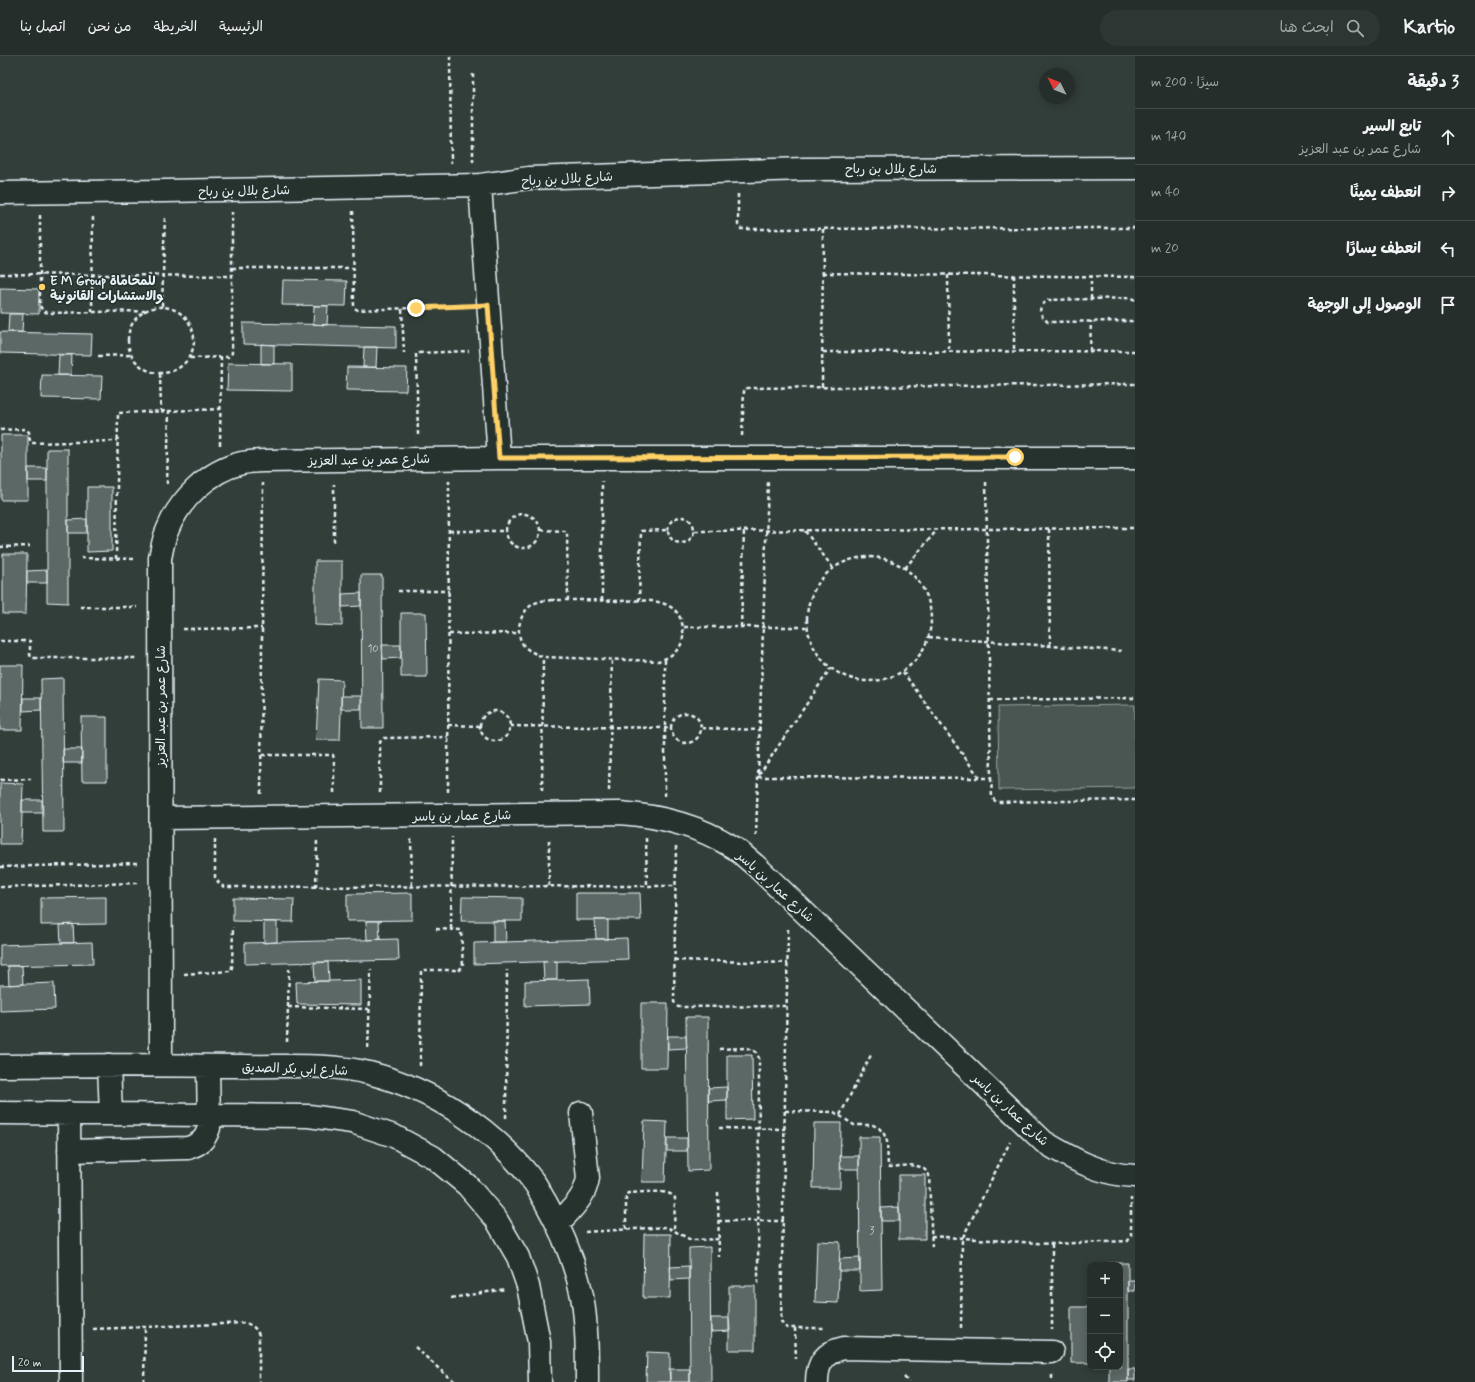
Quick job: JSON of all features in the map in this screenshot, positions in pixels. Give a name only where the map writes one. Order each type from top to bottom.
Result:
[{"type":"street","name":"شارع بلال بن رباح","points":[[0,193],[477,185],[529,178],[805,169],[1135,168]]},
{"type":"street","points":[[477,185],[492,351],[499,458]]},
{"type":"street","name":"شارع عمر بن عبد العزيز","points":[[161,1065],[160,558],[166,532],[179,507],[197,487],[220,472],[241,464],[264,460],[741,457],[1135,458]]},
{"type":"street","name":"شارع عمار بن ياسر","points":[[161,818],[609,813],[662,818],[705,832],[725,843],[756,865],[1044,1142],[1070,1158],[1100,1170],[1133,1176]]},
{"type":"street","points":[[109,1065],[111,1114]]},
{"type":"street","name":"شارع ابى بكر الصديق","points":[[0,1066],[161,1065],[333,1067],[368,1073],[420,1091],[466,1117],[506,1151],[533,1182],[560,1228],[574,1264],[582,1296],[586,1328],[587,1382]]},
{"type":"street","points":[[69,1151],[188,1148],[199,1144],[206,1137],[209,1128],[208,1066]]},
{"type":"street","points":[[0,1113],[309,1116],[352,1122],[394,1136],[433,1157],[467,1185],[496,1219],[518,1257],[528,1286],[540,1342],[540,1382]]},
{"type":"street","points":[[69,1113],[71,1382]]},
{"type":"street","points":[[560,1228],[581,1199],[588,1178],[580,1113]]},
{"type":"street","points":[[817,1382],[819,1365],[826,1356],[835,1350],[844,1348],[1052,1352]]},
{"type":"path","points":[[450,56],[451,185]]},
{"type":"path","points":[[472,74],[477,185]]},
{"type":"path","points":[[738,171],[739,227],[742,229],[1135,228]]},
{"type":"path","points":[[353,187],[354,308],[358,310],[488,305]]},
{"type":"path","points":[[190,358],[230,356],[232,353],[232,190]]},
{"type":"path","points":[[162,306],[165,191]]},
{"type":"path","points":[[40,192],[40,306],[43,311],[48,313],[146,311],[162,306],[176,310],[187,318],[194,331],[194,345],[190,358],[182,367],[172,372],[160,374],[148,371],[138,364],[131,355],[128,342],[130,330],[136,318],[146,311]]},
{"type":"path","points":[[92,312],[93,192]]},
{"type":"path","points":[[822,387],[823,228]]},
{"type":"path","points":[[232,268],[353,268]]},
{"type":"path","points":[[823,273],[1135,277]]},
{"type":"path","points":[[0,274],[232,276]]},
{"type":"path","points":[[948,275],[949,351]]},
{"type":"path","points":[[1014,275],[1014,351]]},
{"type":"path","points":[[1091,299],[1092,276]]},
{"type":"path","points":[[1135,300],[1131,298],[1048,300],[1042,304],[1040,311],[1042,318],[1048,322],[1132,321],[1135,319]]},
{"type":"path","points":[[402,309],[404,353]]},
{"type":"path","points":[[1090,351],[1091,321]]},
{"type":"path","points":[[418,459],[416,354],[492,351]]},
{"type":"path","points":[[823,352],[1135,351]]},
{"type":"path","points":[[98,356],[131,355]]},
{"type":"path","points":[[220,472],[221,357]]},
{"type":"path","points":[[160,374],[161,410]]},
{"type":"path","points":[[741,457],[745,388],[1135,384]]},
{"type":"path","points":[[116,559],[118,413],[161,410],[220,409]]},
{"type":"path","points":[[167,486],[169,411]]},
{"type":"path","points":[[0,430],[25,429],[29,432],[30,441],[32,443],[117,441]]},
{"type":"path","points":[[756,865],[769,457]]},
{"type":"path","points":[[985,457],[992,797],[996,802],[1135,800]]},
{"type":"path","points":[[449,458],[448,737],[451,929]]},
{"type":"path","points":[[602,458],[602,600]]},
{"type":"path","points":[[261,817],[264,460]]},
{"type":"path","points":[[334,460],[334,542]]},
{"type":"path","points":[[524,513],[532,516],[538,522],[540,530],[538,539],[532,546],[523,548],[514,546],[508,539],[506,531],[509,522],[515,516],[524,513]]},
{"type":"path","points":[[682,516],[693,524],[694,531],[692,538],[687,542],[680,544],[673,542],[668,536],[667,530],[669,523],[674,518],[682,516]]},
{"type":"path","points":[[694,531],[1135,528]]},
{"type":"path","points":[[1049,529],[1050,645]]},
{"type":"path","points":[[540,530],[567,532],[568,600]]},
{"type":"path","points":[[639,601],[640,531],[667,530]]},
{"type":"path","points":[[741,627],[744,530]]},
{"type":"path","points":[[804,530],[833,568]]},
{"type":"path","points":[[905,568],[937,530]]},
{"type":"path","points":[[449,531],[506,531]]},
{"type":"path","points":[[0,547],[30,546]]},
{"type":"path","points":[[877,557],[892,561],[905,568],[919,582],[928,599],[931,618],[929,637],[923,650],[914,662],[903,672],[885,680],[866,682],[847,678],[830,669],[818,657],[810,643],[806,627],[807,610],[811,594],[820,580],[833,568],[846,561],[861,558],[877,557]]},
{"type":"path","points":[[81,558],[160,558]]},
{"type":"path","points":[[398,591],[449,591]]},
{"type":"path","points":[[568,600],[658,602],[670,606],[679,615],[684,627],[683,640],[676,652],[665,659],[658,661],[543,657],[532,653],[523,644],[519,633],[520,620],[526,608],[538,602],[568,600]]},
{"type":"path","points":[[80,607],[160,607]]},
{"type":"path","points":[[684,627],[806,627]]},
{"type":"path","points":[[160,630],[262,628]]},
{"type":"path","points":[[449,634],[519,633]]},
{"type":"path","points":[[929,637],[1121,651]]},
{"type":"path","points":[[0,641],[30,641],[30,655],[32,658],[160,658]]},
{"type":"path","points":[[543,657],[542,726],[549,886]]},
{"type":"path","points":[[609,813],[612,659]]},
{"type":"path","points":[[647,886],[662,818],[665,728],[665,659]]},
{"type":"path","points":[[758,776],[830,669]]},
{"type":"path","points":[[903,672],[979,777]]},
{"type":"path","points":[[990,700],[1135,698]]},
{"type":"path","points":[[491,712],[500,712],[508,717],[510,726],[508,734],[500,740],[491,740],[483,735],[480,726],[483,717],[487,714],[491,712]]},
{"type":"path","points":[[681,713],[691,713],[699,719],[702,728],[698,737],[691,742],[681,742],[674,737],[671,728],[673,719],[681,713]]},
{"type":"path","points":[[448,725],[480,726]]},
{"type":"path","points":[[510,726],[671,728]]},
{"type":"path","points":[[702,728],[760,730]]},
{"type":"path","points":[[380,815],[380,742],[384,738],[448,737]]},
{"type":"path","points":[[262,755],[333,755],[334,759],[316,886]]},
{"type":"path","points":[[758,776],[992,778]]},
{"type":"path","points":[[0,780],[31,779]]},
{"type":"path","points":[[411,815],[412,887]]},
{"type":"path","points":[[216,817],[215,877],[220,885],[225,886],[675,886]]},
{"type":"path","points":[[662,818],[675,886],[674,1002],[678,1006],[787,1006]]},
{"type":"path","points":[[0,867],[161,872]]},
{"type":"path","points":[[0,887],[161,872]]},
{"type":"path","points":[[789,897],[781,1324],[787,1328],[827,1328]]},
{"type":"path","points":[[161,974],[231,971],[233,927]]},
{"type":"path","points":[[420,1091],[421,971],[459,970],[463,966],[462,933],[459,929],[436,929]]},
{"type":"path","points":[[674,960],[788,963]]},
{"type":"path","points":[[287,1067],[289,969]]},
{"type":"path","points":[[368,1073],[372,970]]},
{"type":"path","points":[[506,1151],[507,970]]},
{"type":"path","points":[[288,1006],[370,1009]]},
{"type":"path","points":[[718,1049],[747,1048],[756,1052],[759,1058],[758,1284]]},
{"type":"path","points":[[840,1115],[871,1055]]},
{"type":"path","points":[[785,1111],[834,1112],[854,1125],[873,1126],[879,1128],[884,1134],[886,1141],[888,1166],[920,1166],[926,1169],[929,1175],[932,1249]]},
{"type":"path","points":[[961,1330],[962,1239],[1021,1121]]},
{"type":"path","points":[[719,1128],[785,1129]]},
{"type":"path","points":[[931,1236],[1052,1244],[1128,1242],[1131,1235],[1133,1176]]},
{"type":"path","points":[[626,1230],[626,1195],[628,1193],[667,1192],[675,1198],[674,1230]]},
{"type":"path","points":[[718,1192],[719,1257]]},
{"type":"path","points":[[718,1221],[783,1221]]},
{"type":"path","points":[[560,1228],[626,1230],[667,1227],[691,1240],[719,1239]]},
{"type":"path","points":[[1045,1331],[1052,1331],[1052,1244]]},
{"type":"path","points":[[451,1298],[528,1286]]},
{"type":"path","points":[[70,1329],[246,1323],[252,1325],[259,1335],[259,1382]]},
{"type":"path","points":[[144,1327],[144,1382]]},
{"type":"path","points":[[795,1328],[796,1366]]},
{"type":"path","points":[[415,1347],[447,1376],[456,1382]]},
{"type":"path","points":[[1052,1352],[1052,1382]]},
{"type":"path","points":[[904,1377],[909,1382]]},
{"type":"shaded area","points":[[1135,705],[1135,788],[999,790],[998,707]]},
{"type":"building","points":[[283,280],[347,281],[346,306],[282,305]]},
{"type":"building","points":[[0,288],[39,289],[39,314],[0,313]]},
{"type":"building","points":[[314,306],[328,306],[327,325],[313,324]]},
{"type":"building","points":[[9,314],[23,314],[22,332],[8,332]]},
{"type":"building","points":[[243,323],[396,326],[396,348],[243,344]]},
{"type":"building","points":[[0,332],[92,334],[91,355],[0,353]]},
{"type":"building","points":[[261,344],[274,345],[274,364],[261,364]]},
{"type":"building","points":[[364,347],[377,347],[376,367],[363,367]]},
{"type":"building","points":[[59,355],[72,355],[71,375],[58,375]]},
{"type":"building","points":[[228,363],[292,364],[292,391],[227,390]]},
{"type":"building","points":[[347,367],[407,368],[406,391],[346,390]]},
{"type":"building","points":[[42,375],[102,376],[101,399],[41,398]]},
{"type":"building","points":[[1,435],[28,435],[28,500],[1,500]]},
{"type":"building","points":[[47,449],[68,449],[68,603],[47,602]]},
{"type":"building","points":[[28,468],[47,468],[47,481],[28,481]]},
{"type":"building","points":[[87,487],[112,487],[112,551],[87,552]]},
{"type":"building","points":[[87,519],[87,533],[68,533],[68,520]]},
{"type":"building","points":[[3,554],[27,554],[26,614],[3,614]]},
{"type":"building","points":[[315,561],[342,561],[342,626],[315,625]]},
{"type":"building","points":[[47,570],[47,583],[27,583],[27,571]]},
{"type":"building","points":[[361,575],[382,575],[383,728],[362,728]]},
{"type":"building","points":[[361,593],[361,606],[342,607],[342,594]]},
{"type":"building","points":[[401,613],[426,613],[427,677],[401,677]]},
{"type":"building","points":[[382,645],[401,645],[401,658],[383,659]]},
{"type":"building","points":[[0,665],[23,665],[22,730],[0,730]]},
{"type":"building","points":[[63,678],[64,832],[43,832],[41,679]]},
{"type":"building","points":[[319,679],[342,680],[340,740],[316,740]]},
{"type":"building","points":[[341,696],[361,696],[361,709],[341,709]]},
{"type":"building","points":[[23,698],[41,698],[41,710],[23,711]]},
{"type":"building","points":[[81,717],[107,717],[107,781],[82,781]]},
{"type":"building","points":[[63,749],[82,749],[82,763],[63,763]]},
{"type":"building","points":[[0,783],[23,784],[21,844],[0,844]]},
{"type":"building","points":[[22,800],[42,800],[42,813],[22,813]]},
{"type":"building","points":[[412,893],[412,920],[347,921],[347,894]]},
{"type":"building","points":[[576,893],[640,893],[641,920],[576,920]]},
{"type":"building","points":[[106,897],[106,924],[41,925],[41,898]]},
{"type":"building","points":[[462,897],[522,898],[522,921],[461,921]]},
{"type":"building","points":[[233,898],[294,899],[293,922],[233,921]]},
{"type":"building","points":[[595,920],[608,920],[608,939],[596,939]]},
{"type":"building","points":[[366,921],[379,921],[380,939],[367,940]]},
{"type":"building","points":[[493,921],[505,921],[506,942],[493,942]]},
{"type":"building","points":[[264,922],[277,922],[277,942],[264,943]]},
{"type":"building","points":[[73,924],[74,943],[61,943],[60,925]]},
{"type":"building","points":[[627,938],[628,959],[474,964],[474,943]]},
{"type":"building","points":[[398,939],[399,960],[245,964],[245,943]]},
{"type":"building","points":[[92,942],[93,964],[0,966],[0,945]]},
{"type":"building","points":[[557,961],[557,980],[544,980],[543,962]]},
{"type":"building","points":[[328,962],[329,981],[315,981],[314,963]]},
{"type":"building","points":[[8,966],[22,966],[23,984],[9,985]]},
{"type":"building","points":[[589,979],[590,1004],[525,1006],[525,981]]},
{"type":"building","points":[[361,980],[361,1005],[297,1004],[296,982]]},
{"type":"building","points":[[54,983],[55,1009],[0,1011],[0,985]]},
{"type":"building","points":[[641,1003],[668,1003],[667,1068],[641,1068]]},
{"type":"building","points":[[686,1017],[708,1017],[709,1170],[688,1171]]},
{"type":"building","points":[[668,1036],[686,1036],[687,1048],[668,1049]]},
{"type":"building","points":[[727,1055],[752,1055],[753,1119],[727,1120]]},
{"type":"building","points":[[727,1087],[727,1100],[708,1101],[708,1088]]},
{"type":"building","points":[[644,1121],[667,1122],[665,1182],[642,1182]]},
{"type":"building","points":[[814,1123],[841,1123],[840,1188],[813,1188]]},
{"type":"building","points":[[859,1137],[880,1137],[882,1290],[860,1291]]},
{"type":"building","points":[[667,1138],[687,1138],[687,1151],[667,1151]]},
{"type":"building","points":[[840,1156],[859,1156],[859,1169],[841,1169]]},
{"type":"building","points":[[899,1175],[925,1175],[925,1239],[899,1239]]},
{"type":"building","points":[[899,1207],[900,1221],[881,1221],[881,1208]]},
{"type":"building","points":[[644,1234],[671,1234],[670,1298],[643,1298]]},
{"type":"building","points":[[817,1241],[840,1242],[838,1303],[815,1302]]},
{"type":"building","points":[[710,1247],[711,1382],[690,1382],[689,1248]]},
{"type":"building","points":[[860,1258],[860,1271],[839,1271],[840,1259]]},
{"type":"building","points":[[1123,1263],[1128,1263],[1128,1382],[1109,1382],[1109,1370],[1123,1370]]},
{"type":"building","points":[[689,1266],[689,1279],[671,1280],[670,1267]]},
{"type":"building","points":[[1128,1280],[1135,1280],[1135,1291],[1128,1291]]},
{"type":"building","points":[[729,1286],[755,1286],[755,1350],[729,1350]]},
{"type":"building","points":[[1071,1307],[1087,1307],[1087,1363],[1071,1363]]},
{"type":"building","points":[[711,1318],[729,1318],[730,1331],[711,1332]]},
{"type":"building","points":[[647,1352],[670,1353],[670,1382],[646,1382]]},
{"type":"building","points":[[669,1369],[690,1369],[690,1382],[670,1382]]},
{"type":"building","points":[[1128,1369],[1135,1369],[1135,1380],[1128,1380]]},
{"type":"place","name":"E M Group للمحاماة والاستشارات القانونية","points":[[42,287]]},
{"type":"route","points":[[416,308],[488,305],[499,458],[1015,457]]}]
